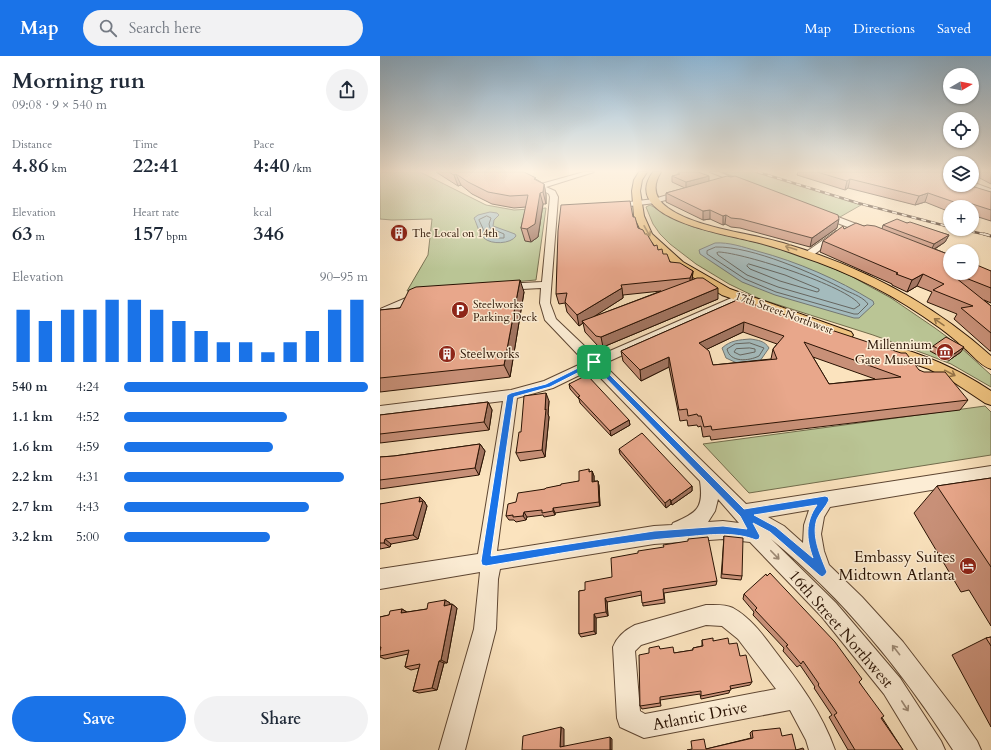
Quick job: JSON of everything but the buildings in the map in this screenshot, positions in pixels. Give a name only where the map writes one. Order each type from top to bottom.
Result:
[{"type":"main road","name":"17th Street Northwest","points":[[638,204],[640,216],[648,235],[679,264],[726,292],[740,298],[858,339]]},
{"type":"main road","points":[[660,204],[668,212],[690,222],[778,244],[809,254],[853,272],[899,296],[959,336],[991,364]]},
{"type":"main road","points":[[872,344],[934,365],[958,377],[991,399]]},
{"type":"street","name":"16th Street Northwest","points":[[556,204],[558,210],[546,284],[545,303],[551,320],[743,513],[773,530],[822,572],[868,617],[934,698],[968,750]]},
{"type":"street","points":[[601,207],[613,204]]},
{"type":"street","points":[[812,210],[878,236]]},
{"type":"street","points":[[809,254],[849,224]]},
{"type":"street","points":[[493,288],[546,284]]},
{"type":"street","points":[[380,313],[420,295],[428,294]]},
{"type":"street","points":[[380,411],[511,395],[548,386],[594,362],[740,298]]},
{"type":"street","points":[[452,750],[485,629],[489,561],[511,395]]},
{"type":"street","points":[[743,513],[991,473]]},
{"type":"street","points":[[380,579],[654,535],[687,527],[700,520],[709,506],[710,496],[708,478]]},
{"type":"street","points":[[822,572],[814,550],[811,525],[814,516],[825,500]]},
{"type":"street","name":"16th Street Northwest","points":[[743,513],[756,536],[829,610],[892,686],[932,750]]},
{"type":"street","points":[[654,535],[723,530],[745,532],[756,536]]},
{"type":"street","name":"Atlantic Drive","points":[[796,697],[644,726],[629,718],[624,647],[635,636],[706,615],[726,616],[746,631],[796,697],[817,735],[822,750]]},
{"type":"green space","points":[[380,204],[485,204],[514,210],[546,208],[536,280],[407,291],[428,255],[432,219],[380,219]]},
{"type":"green space","points":[[807,204],[861,205],[840,217]]},
{"type":"green space","points":[[650,205],[693,227],[767,245],[811,259],[849,275],[891,298],[958,345],[991,375],[991,387],[951,364],[873,335],[760,299],[729,284],[696,264],[670,244],[660,234],[653,224],[646,207]]},
{"type":"green space","points":[[985,406],[991,412],[991,455],[749,493],[703,444]]},
{"type":"water","points":[[490,212],[497,213],[499,215],[494,220],[493,226],[515,234],[516,236],[513,239],[506,242],[496,243],[487,240],[482,236],[474,218],[478,215]]},
{"type":"water","points":[[715,243],[726,243],[741,246],[802,266],[845,285],[873,301],[874,304],[859,318],[854,318],[775,295],[742,282],[700,254],[699,250]]},
{"type":"water","points":[[750,339],[763,342],[769,348],[760,361],[739,364],[726,358],[722,348],[725,345],[735,341]]},
{"type":"railway","points":[[863,204],[943,225]]},
{"type":"railway","points":[[979,233],[986,235]]},
{"type":"railway","points":[[986,235],[991,236]]},
{"type":"place","name":"The Local on 14th","points":[[399,233]]},
{"type":"place","name":"Steelworks Parking Deck","points":[[460,310]]},
{"type":"place","name":"Millennium Gate Museum","points":[[945,352]]},
{"type":"place","name":"Steelworks","points":[[447,354]]},
{"type":"place","name":"Embassy Suites Midtown Atlanta","points":[[968,566]]},
{"type":"route","points":[[594,362],[548,386],[511,395],[486,561],[654,535],[723,530],[745,532],[756,536],[743,513],[773,530],[822,572],[814,550],[811,525],[814,516],[825,500],[743,513],[594,362]]}]
